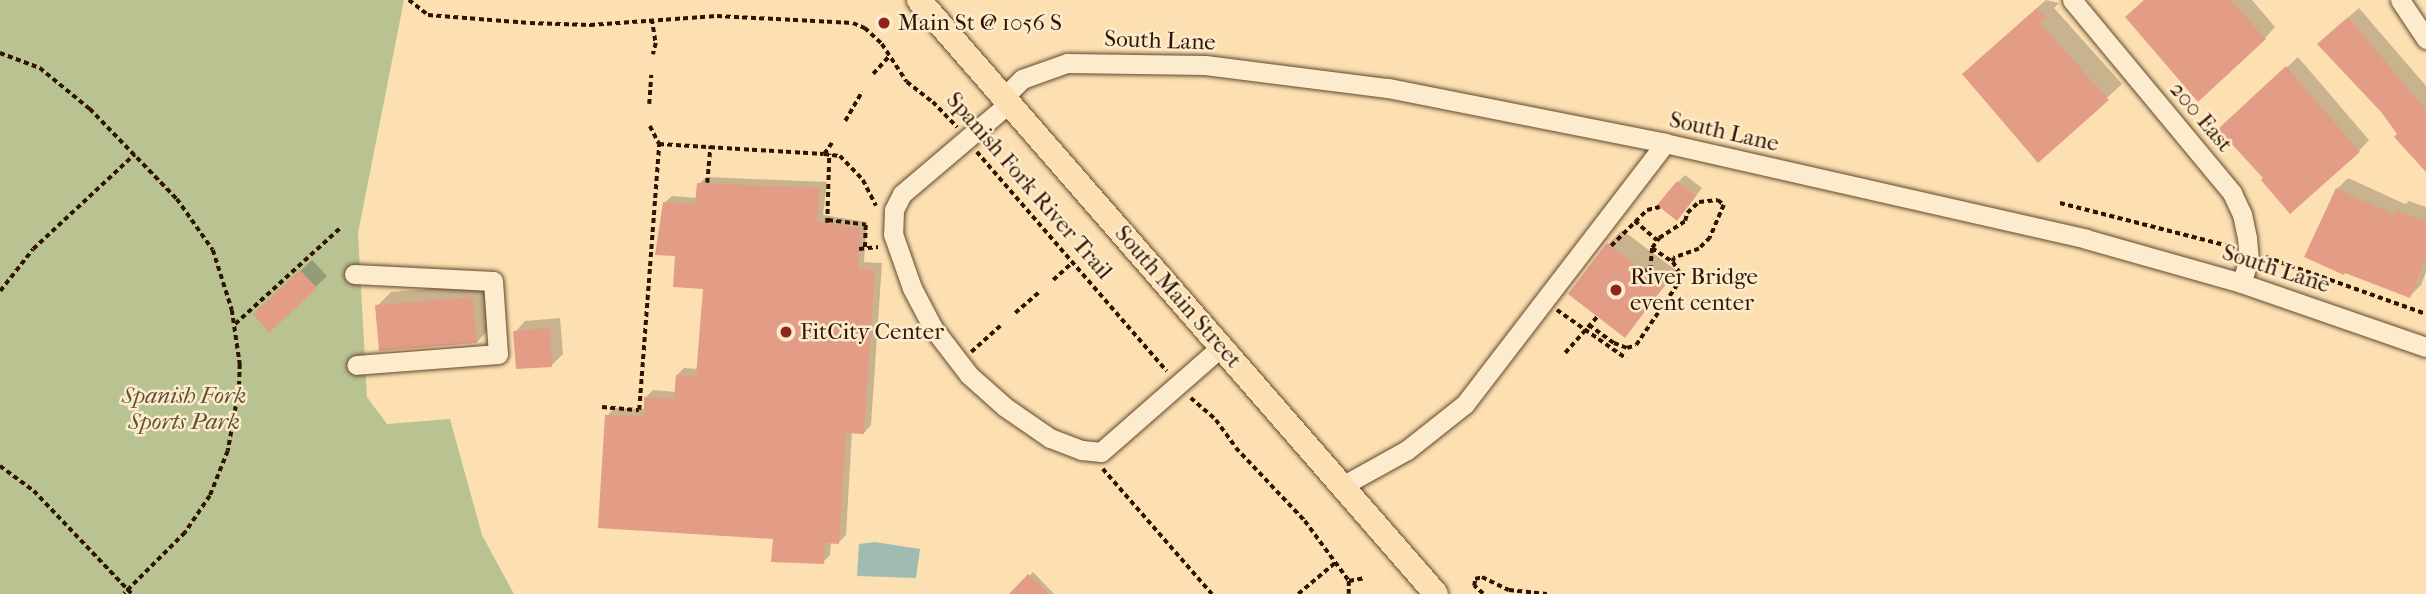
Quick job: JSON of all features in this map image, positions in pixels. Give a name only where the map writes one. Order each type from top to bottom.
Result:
[{"type":"main road","name":"South Main Street","points":[[919,0],[1436,594]]},
{"type":"street","points":[[2400,0],[2426,39]]},
{"type":"street","name":"200 East","points":[[2075,1],[2232,193],[2242,214],[2248,238],[2249,260],[2241,283]]},
{"type":"street","name":"South Lane","points":[[1179,385],[1101,452],[1082,450],[1050,438],[1005,407],[969,375],[928,318],[912,288],[893,234],[894,210],[902,194],[967,139],[1005,101],[1022,79],[1067,64],[1205,65],[1388,88],[1665,143],[2086,239],[2241,283],[2426,347]]},
{"type":"street","points":[[1342,486],[1407,450],[1465,404],[1665,143]]},
{"type":"street","points":[[354,274],[493,281],[498,354],[356,365]]},
{"type":"street","points":[[1179,385],[1222,347]]},
{"type":"path","name":"Spanish Fork River Trail","points":[[409,0],[428,15],[492,20],[582,25],[717,16],[853,23],[865,27],[890,55],[907,82],[943,111],[1179,385],[1216,420],[1236,448],[1283,494],[1349,581]]},
{"type":"path","points":[[652,19],[656,43],[653,55]]},
{"type":"path","points":[[0,53],[40,68],[90,109],[135,154],[177,199],[212,250],[225,280],[235,324],[240,364],[238,407],[228,451],[209,496],[185,533],[124,594]]},
{"type":"path","points":[[873,74],[890,55]]},
{"type":"path","points":[[649,104],[650,75]]},
{"type":"path","points":[[845,121],[862,92]]},
{"type":"path","points":[[602,407],[639,410],[659,144],[650,126]]},
{"type":"path","points":[[659,144],[824,154],[833,141]]},
{"type":"path","points":[[707,183],[710,146]]},
{"type":"path","points":[[0,291],[33,249],[135,154]]},
{"type":"path","points":[[829,154],[827,221],[866,225],[872,222]]},
{"type":"path","points":[[1643,271],[1650,270],[1653,265],[1650,258],[1651,248],[1657,240],[1685,221],[1687,213],[1699,202],[1718,200],[1724,205],[1710,238],[1699,249],[1674,258],[1673,262]]},
{"type":"path","points":[[2060,203],[2228,245]]},
{"type":"path","points":[[1611,246],[1647,210],[1660,207]]},
{"type":"path","points":[[1635,220],[1657,240]]},
{"type":"path","points":[[866,225],[862,248],[882,246]]},
{"type":"path","points":[[235,324],[340,228]]},
{"type":"path","points":[[1589,325],[1614,343],[1627,348],[1636,345],[1681,275],[1673,262],[1651,248]]},
{"type":"path","points":[[2266,257],[2426,314]]},
{"type":"path","points":[[1053,280],[1073,262]]},
{"type":"path","points":[[1658,282],[1664,279],[1677,285]]},
{"type":"path","points":[[1015,313],[1039,292]]},
{"type":"path","points":[[1555,309],[1627,359]]},
{"type":"path","points":[[1565,353],[1584,328],[1597,317]]},
{"type":"path","points":[[969,355],[1001,326]]},
{"type":"path","points":[[0,466],[34,491],[132,594]]},
{"type":"path","points":[[1298,594],[1336,562]]},
{"type":"path","points":[[1483,594],[1474,586],[1475,579],[1482,577],[1508,590],[1548,594]]},
{"type":"path","points":[[1349,594],[1349,581],[1365,579]]},
{"type":"green space","name":"Spanish Fork Sports Park","points":[[0,0],[404,0],[358,233],[367,397],[387,424],[450,419],[482,535],[514,594],[0,594]]},
{"type":"water","points":[[875,542],[920,549],[916,578],[857,576],[859,544]]},
{"type":"building","points":[[2144,0],[2230,0],[2266,39],[2198,102],[2125,17]]},
{"type":"building","points":[[2037,8],[2046,18],[2040,23],[2109,100],[2038,163],[1962,74]]},
{"type":"building","points":[[2348,17],[2426,110],[2426,172],[2394,137],[2397,134],[2382,113],[2317,44]]},
{"type":"building","points":[[2286,66],[2360,152],[2290,214],[2261,180],[2263,178],[2218,129]]},
{"type":"building","points":[[1677,181],[1696,196],[1677,221],[1657,205]]},
{"type":"building","name":"FitCity Center","points":[[697,183],[820,188],[817,221],[861,228],[858,269],[875,270],[864,434],[846,433],[839,544],[825,543],[824,564],[771,562],[773,539],[598,528],[605,415],[644,416],[644,397],[674,399],[676,375],[696,376],[703,289],[673,287],[675,256],[655,255],[663,202],[695,205]]},
{"type":"building","points":[[2336,188],[2395,215],[2396,210],[2426,222],[2426,258],[2410,298],[2345,273],[2344,275],[2304,257]]},
{"type":"building","name":"River Bridge event center","points":[[1607,243],[1664,286],[1625,338],[1568,294]]},
{"type":"building","points":[[300,270],[317,288],[269,333],[253,314]]},
{"type":"building","points":[[473,297],[477,343],[379,351],[375,305]]},
{"type":"building","points":[[550,328],[552,367],[516,369],[513,331]]},
{"type":"building","points":[[1028,574],[1049,594],[1009,594]]},
{"type":"place","name":"Main St @ 1056 S","points":[[884,23]]},
{"type":"place","name":"River Bridge event center","points":[[1616,290]]},
{"type":"place","name":"FitCity Center","points":[[786,332]]}]
